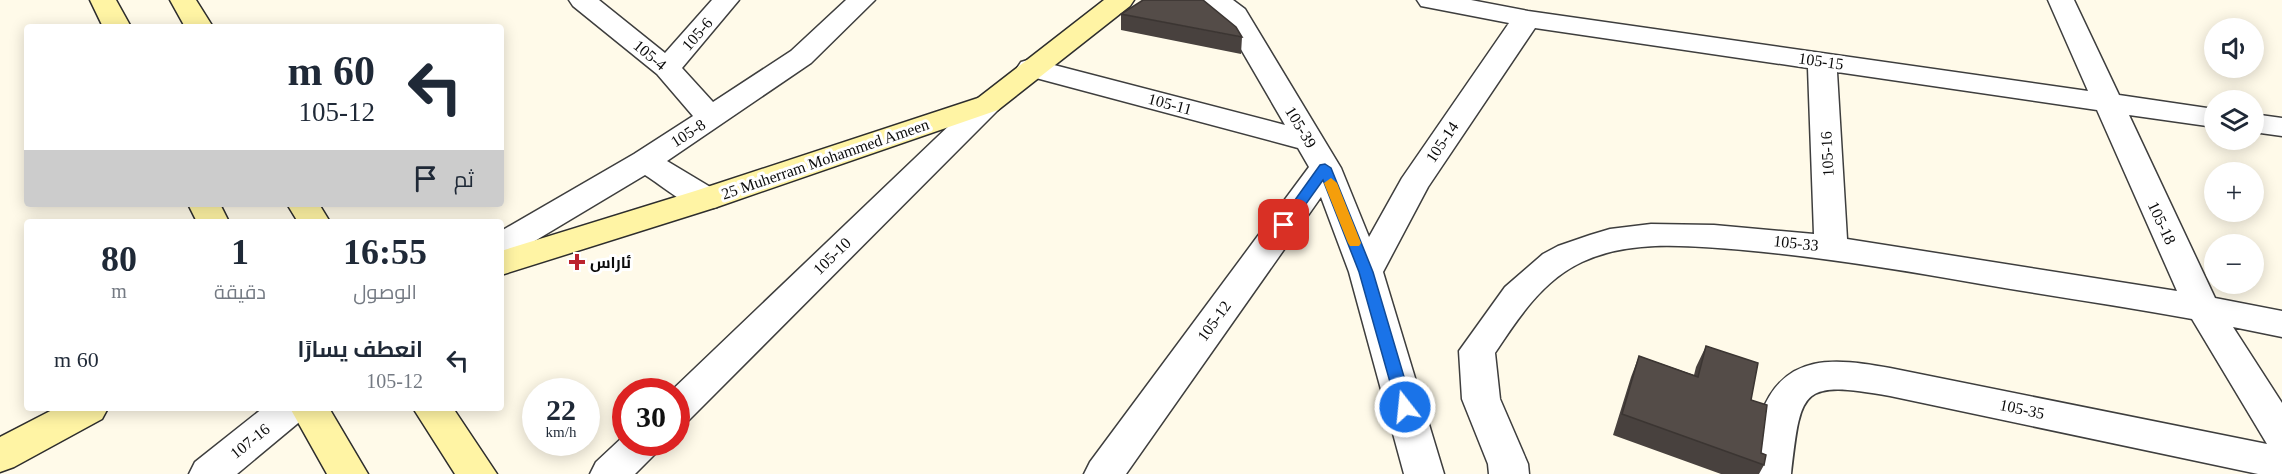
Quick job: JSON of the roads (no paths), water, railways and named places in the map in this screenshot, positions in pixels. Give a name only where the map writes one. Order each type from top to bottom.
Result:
[{"type":"street","points":[[103,0],[115,24]]},
{"type":"street","points":[[183,0],[197,24]]},
{"type":"street","name":"105-4","points":[[582,0],[667,68],[711,118]]},
{"type":"street","name":"105-6","points":[[667,68],[726,0]]},
{"type":"street","name":"105-8","points":[[504,244],[645,160],[801,57],[862,0]]},
{"type":"street","name":"25 Muherram Mohammed Ameen","points":[[504,262],[705,199],[988,104],[1031,68],[1121,0]]},
{"type":"street","name":"105-15","points":[[1430,0],[1528,19],[2204,117]]},
{"type":"street","name":"105-18","points":[[2061,0],[2202,307],[2282,435]]},
{"type":"street","name":"105-39","points":[[1230,5],[1317,154],[1366,272],[1424,474]]},
{"type":"street","name":"105-14","points":[[1366,272],[1413,185],[1528,19]]},
{"type":"street","name":"105-16","points":[[1822,61],[1831,247]]},
{"type":"street","name":"105-11","points":[[1031,68],[1317,154]]},
{"type":"street","name":"105-10","points":[[690,395],[988,104]]},
{"type":"street","points":[[2264,125],[2282,128]]},
{"type":"street","name":"105-12","points":[[1104,474],[1317,154]]},
{"type":"street","points":[[645,160],[705,199]]},
{"type":"street","name":"105-33","points":[[1509,474],[1508,464],[1482,399],[1477,351],[1502,315],[1528,285],[1547,268],[1593,245],[1622,238],[1665,233],[1831,247],[2202,307],[2282,324]]},
{"type":"street","name":"105-35","points":[[1772,474],[1779,416],[1790,393],[1800,383],[1830,375],[1849,375],[1890,382],[2282,463]]},
{"type":"street","points":[[0,456],[83,411]]},
{"type":"street","name":"107-16","points":[[209,474],[286,411]]},
{"type":"street","points":[[311,411],[348,474]]},
{"type":"street","points":[[434,411],[477,474]]},
{"type":"street","points":[[610,474],[628,456]]},
{"type":"place","name":"ئاراس","points":[[577,262]]}]
